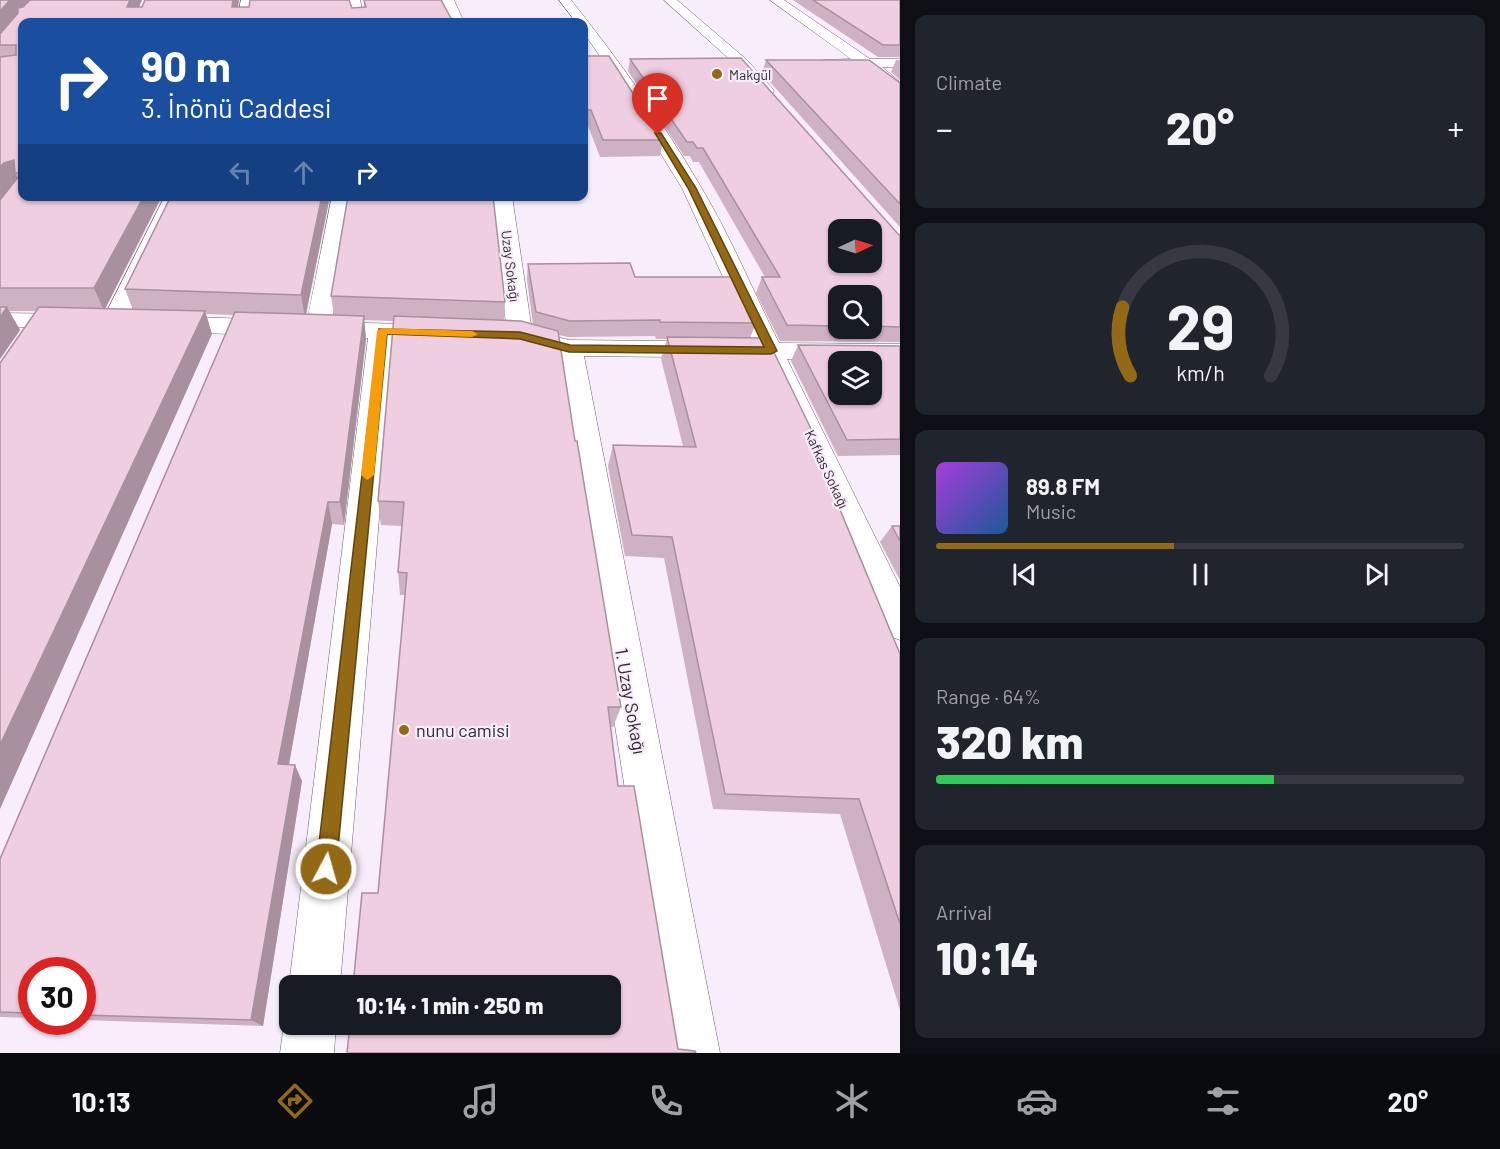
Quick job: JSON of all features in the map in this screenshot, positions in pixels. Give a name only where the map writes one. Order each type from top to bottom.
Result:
[{"type":"street","points":[[245,18],[247,0]]},
{"type":"street","points":[[354,0],[358,18]]},
{"type":"street","points":[[448,0],[456,18]]},
{"type":"street","name":"Kafkas Sokağı","points":[[565,0],[579,18]]},
{"type":"street","points":[[670,0],[742,63],[781,108]]},
{"type":"street","points":[[776,0],[867,63],[900,90]]},
{"type":"street","name":"Kafkas Sokağı","points":[[588,30],[692,188],[900,624]]},
{"type":"street","points":[[718,63],[765,63]]},
{"type":"street","points":[[810,63],[900,63]]},
{"type":"street","points":[[114,321],[173,201]]},
{"type":"street","points":[[318,328],[341,201]]},
{"type":"street","name":"Uzay Sokağı","points":[[502,201],[509,335],[569,348]]},
{"type":"street","points":[[0,320],[114,321],[230,327],[463,333]]},
{"type":"street","points":[[24,347],[42,320]]},
{"type":"street","points":[[216,359],[230,327]]},
{"type":"street","points":[[315,975],[382,331]]},
{"type":"street","points":[[569,348],[900,352]]},
{"type":"street","name":"1. Uzay Sokağı","points":[[569,348],[693,1053]]},
{"type":"street","points":[[306,1053],[308,1035]]},
{"type":"building","points":[[0,0],[10,0],[0,11]]},
{"type":"building","points":[[30,0],[130,0],[127,7],[142,7],[145,0],[233,0],[232,7],[249,7],[250,0],[349,0],[352,8],[366,7],[364,0],[441,0],[451,18],[18,18],[18,173],[15,173],[14,160],[0,167],[0,57],[16,55],[16,45],[0,45],[0,34],[18,13],[18,8],[23,7]]},
{"type":"building","points":[[813,0],[900,0],[900,45],[883,45]]},
{"type":"building","points":[[588,56],[609,56],[663,140],[603,140],[591,110],[588,110]]},
{"type":"building","points":[[741,58],[900,235],[900,327],[882,326],[882,285],[828,285],[828,326],[787,325],[762,277],[780,277],[703,148],[697,148],[693,142],[687,142],[630,59]]},
{"type":"building","points":[[766,60],[869,60],[900,83],[900,204]]},
{"type":"building","points":[[18,177],[18,201],[141,201],[94,288],[0,288],[0,200]]},
{"type":"building","points":[[169,201],[321,201],[301,295],[125,289]]},
{"type":"building","points":[[347,201],[494,201],[505,302],[331,296]]},
{"type":"building","points":[[630,263],[635,277],[733,277],[756,323],[660,322],[660,320],[570,321],[536,312],[528,264]]},
{"type":"building","points":[[0,307],[7,307],[0,317]]},
{"type":"building","points":[[39,307],[205,311],[0,745],[0,363]]},
{"type":"building","points":[[235,312],[364,316],[340,502],[328,502],[278,764],[295,765],[251,1020],[96,1015],[96,957],[18,957],[18,1013],[0,1012],[0,859]]},
{"type":"building","points":[[394,316],[521,321],[558,331],[621,707],[608,707],[618,786],[634,786],[678,1049],[696,1053],[347,1053],[349,1035],[621,1035],[621,975],[354,975],[362,893],[378,893],[407,573],[398,572],[404,502],[378,501]]},
{"type":"building","points":[[667,337],[767,338],[814,435],[809,435],[900,654],[900,924],[859,799],[725,794],[672,537],[632,535],[613,445],[696,447]]},
{"type":"building","points":[[798,345],[900,346],[900,439],[847,440],[829,405],[882,405],[882,351],[828,351],[828,403]]},
{"type":"building","points":[[892,526],[900,526],[900,541]]},
{"type":"slow traffic","points":[[367,475],[382,331],[472,334]]},
{"type":"place","name":"Makgül","points":[[717,74]]},
{"type":"place","name":"nunu camisi","points":[[404,730]]},
{"type":"route","points":[[326,869],[382,331],[520,335],[569,348],[771,351],[692,188],[658,135]]}]
